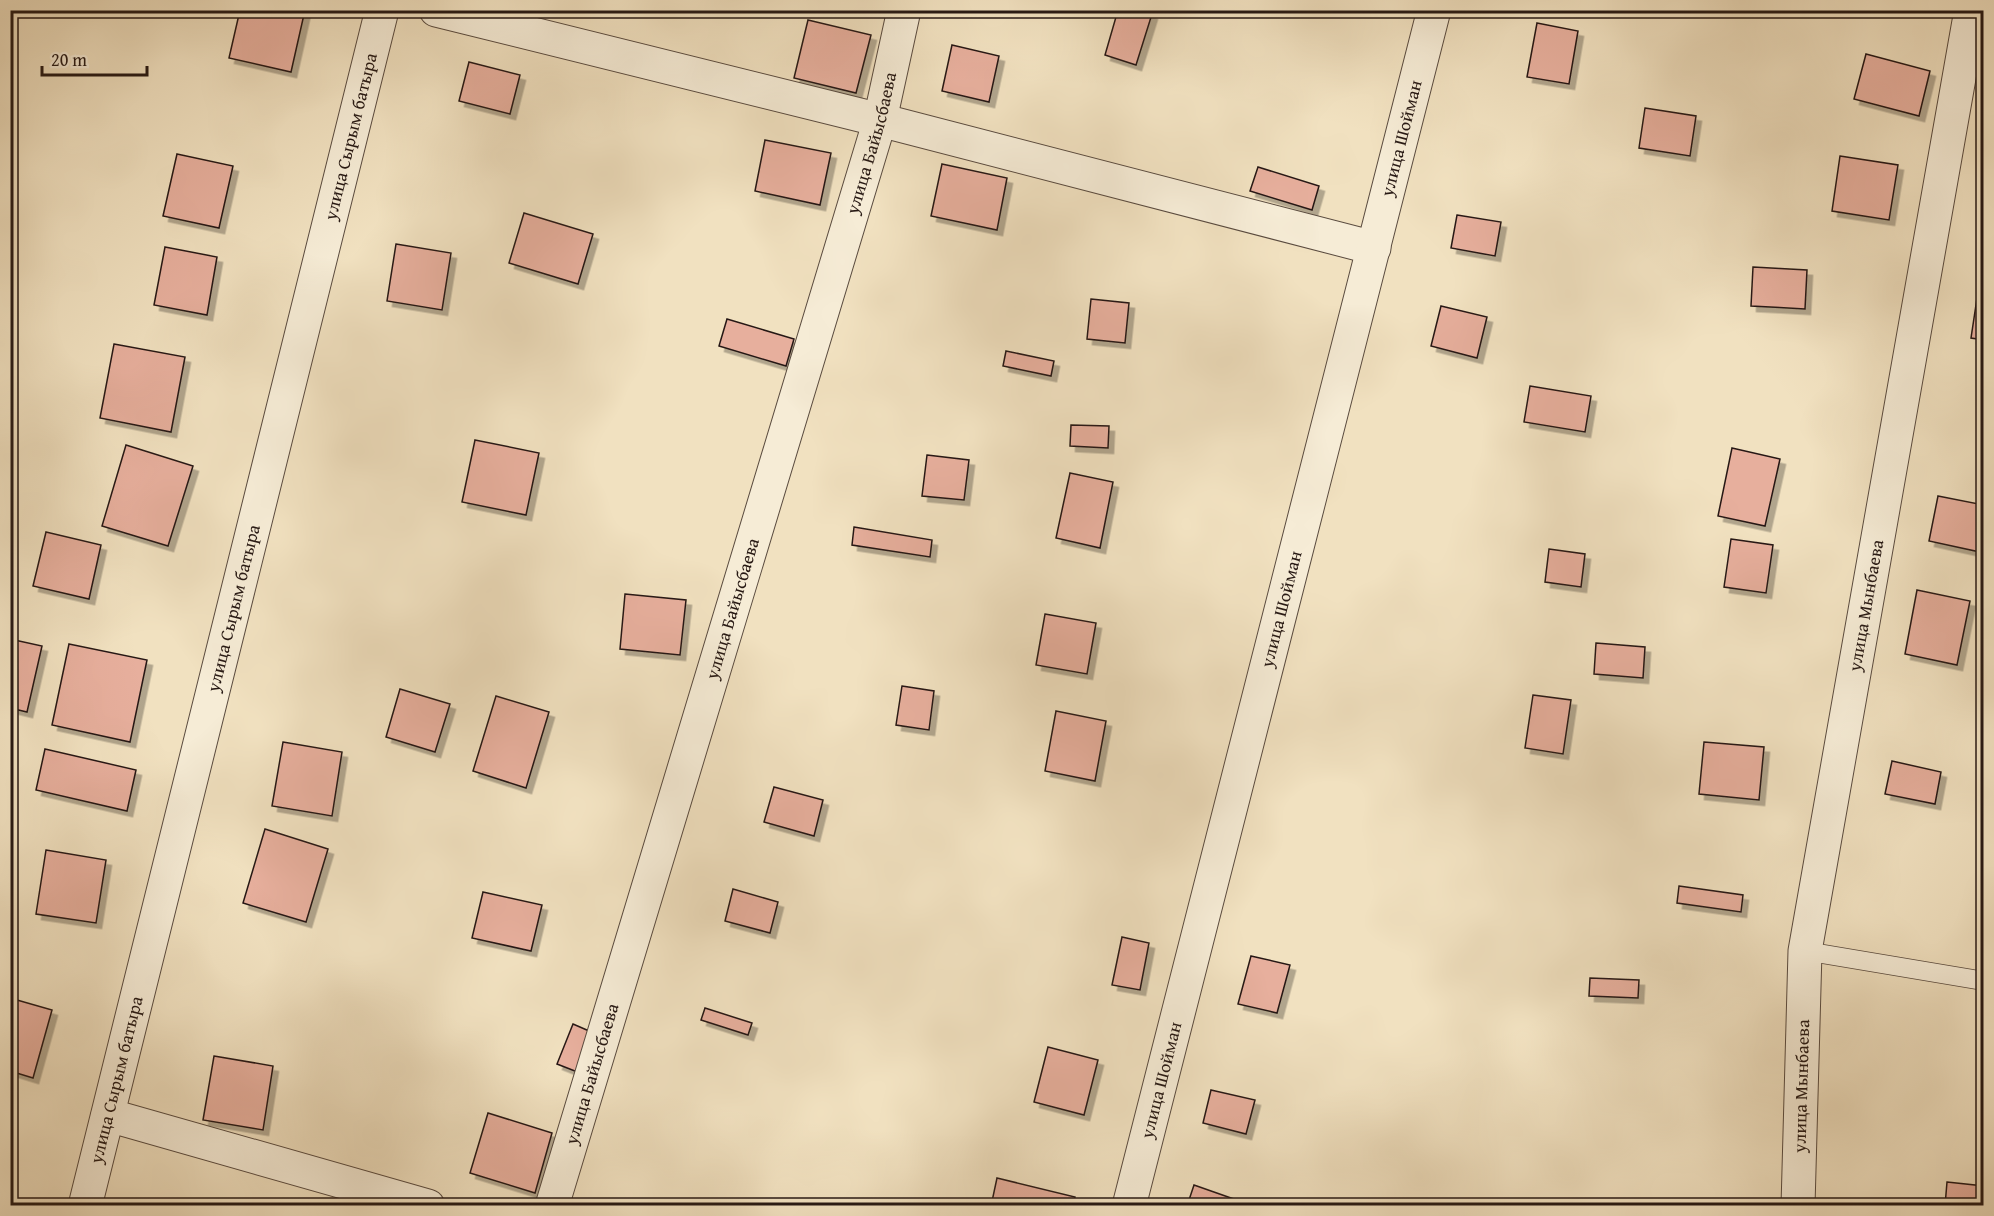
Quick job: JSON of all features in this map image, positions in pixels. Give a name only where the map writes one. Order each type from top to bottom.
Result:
[{"type":"street","name":"улица Сырым батыра","points":[[85,1206],[382,10]]},
{"type":"street","points":[[436,10],[880,120],[1374,248]]},
{"type":"street","name":"улица Байысбаева","points":[[552,1206],[880,120],[904,10]]},
{"type":"street","name":"улица Шойман","points":[[1129,1206],[1434,10]]},
{"type":"street","name":"улица Мынбаева","points":[[1798,1206],[1804,951],[1971,10]]},
{"type":"street","points":[[108,1115],[428,1206]]},
{"type":"lane","points":[[1804,951],[1983,981]]},
{"type":"building","points":[[240,10],[305,10],[291,72],[229,58]]},
{"type":"building","points":[[1118,10],[1142,10],[1152,14],[1136,65],[1105,55]]},
{"type":"building","points":[[808,20],[871,35],[856,93],[794,78]]},
{"type":"building","points":[[1537,23],[1578,31],[1569,84],[1527,77]]},
{"type":"building","points":[[952,45],[999,56],[989,102],[942,91]]},
{"type":"building","points":[[1866,54],[1930,71],[1919,116],[1854,99]]},
{"type":"building","points":[[469,62],[520,75],[510,114],[459,101]]},
{"type":"building","points":[[1645,108],[1696,116],[1690,156],[1639,148]]},
{"type":"building","points":[[765,140],[831,153],[820,205],[755,191]]},
{"type":"building","points":[[177,154],[233,166],[219,228],[163,216]]},
{"type":"building","points":[[1840,156],[1898,165],[1889,220],[1832,211]]},
{"type":"building","points":[[942,164],[1007,178],[997,230],[931,216]]},
{"type":"building","points":[[1258,167],[1319,186],[1312,210],[1250,191]]},
{"type":"building","points":[[524,213],[593,234],[578,284],[509,263]]},
{"type":"building","points":[[1457,215],[1501,222],[1495,256],[1451,248]]},
{"type":"building","points":[[396,244],[451,253],[442,310],[387,301]]},
{"type":"building","points":[[165,247],[217,257],[207,315],[154,305]]},
{"type":"building","points":[[1753,267],[1807,270],[1805,309],[1751,306]]},
{"type":"building","points":[[1979,285],[1984,286],[1984,340],[1971,338]]},
{"type":"building","points":[[1091,299],[1129,303],[1125,343],[1087,339]]},
{"type":"building","points":[[1441,306],[1487,317],[1477,358],[1431,346]]},
{"type":"building","points":[[727,319],[794,339],[786,366],[719,346]]},
{"type":"building","points":[[114,344],[185,357],[171,432],[100,418]]},
{"type":"building","points":[[1006,351],[1054,361],[1051,376],[1003,366]]},
{"type":"building","points":[[1530,386],[1591,396],[1585,432],[1524,422]]},
{"type":"building","points":[[1071,425],[1109,426],[1108,448],[1070,446]]},
{"type":"building","points":[[475,440],[539,453],[526,515],[462,502]]},
{"type":"building","points":[[126,445],[193,466],[168,546],[102,526]]},
{"type":"building","points":[[1732,448],[1780,459],[1765,526],[1718,516]]},
{"type":"building","points":[[927,455],[969,460],[964,500],[922,496]]},
{"type":"building","points":[[1070,473],[1113,482],[1100,548],[1056,538]]},
{"type":"building","points":[[1938,496],[1984,505],[1984,534],[1980,552],[1929,541]]},
{"type":"building","points":[[854,527],[932,540],[930,557],[852,545]]},
{"type":"building","points":[[46,532],[101,545],[89,599],[33,586]]},
{"type":"building","points":[[1731,539],[1773,545],[1766,593],[1724,587]]},
{"type":"building","points":[[1549,549],[1585,554],[1581,587],[1545,582]]},
{"type":"building","points":[[1917,590],[1970,601],[1957,665],[1905,654]]},
{"type":"building","points":[[625,594],[686,600],[680,655],[620,649]]},
{"type":"building","points":[[1045,614],[1096,623],[1087,674],[1036,665]]},
{"type":"building","points":[[10,639],[42,646],[27,712],[10,708]]},
{"type":"building","points":[[1596,643],[1645,647],[1643,678],[1594,674]]},
{"type":"building","points":[[69,644],[147,660],[130,742],[52,725]]},
{"type":"building","points":[[902,686],[934,691],[929,730],[896,725]]},
{"type":"building","points":[[400,689],[450,704],[435,752],[386,737]]},
{"type":"building","points":[[1533,695],[1571,700],[1563,754],[1525,748]]},
{"type":"building","points":[[496,696],[549,712],[526,788],[473,771]]},
{"type":"building","points":[[1056,711],[1106,721],[1095,781],[1045,771]]},
{"type":"building","points":[[283,742],[342,752],[332,816],[272,806]]},
{"type":"building","points":[[1704,742],[1764,747],[1759,800],[1699,794]]},
{"type":"building","points":[[45,749],[136,770],[127,811],[36,790]]},
{"type":"building","points":[[1892,761],[1941,772],[1935,804],[1885,794]]},
{"type":"building","points":[[774,787],[823,800],[814,836],[764,822]]},
{"type":"building","points":[[265,829],[328,849],[306,922],[243,903]]},
{"type":"building","points":[[46,850],[106,860],[96,923],[36,914]]},
{"type":"building","points":[[1679,886],[1743,895],[1741,912],[1677,903]]},
{"type":"building","points":[[733,889],[778,902],[770,933],[725,921]]},
{"type":"building","points":[[483,892],[542,905],[531,951],[472,938]]},
{"type":"building","points":[[1122,937],[1149,943],[1140,990],[1112,985]]},
{"type":"building","points":[[1251,956],[1290,965],[1277,1013],[1238,1004]]},
{"type":"building","points":[[1590,978],[1639,980],[1638,998],[1589,996]]},
{"type":"building","points":[[10,998],[52,1010],[33,1078],[10,1071]]},
{"type":"building","points":[[705,1008],[752,1023],[748,1035],[701,1020]]},
{"type":"building","points":[[573,1024],[596,1034],[580,1073],[557,1064]]},
{"type":"building","points":[[1048,1047],[1098,1060],[1084,1115],[1034,1102]]},
{"type":"building","points":[[214,1056],[273,1066],[263,1130],[203,1120]]},
{"type":"building","points":[[1211,1090],[1255,1100],[1246,1134],[1203,1123]]},
{"type":"building","points":[[488,1113],[552,1133],[535,1193],[470,1173]]},
{"type":"building","points":[[997,1178],[1075,1197],[1073,1206],[991,1206]]},
{"type":"building","points":[[1947,1182],[1984,1186],[1984,1206],[1945,1206]]},
{"type":"building","points":[[1194,1185],[1248,1204],[1247,1206],[1187,1206]]}]
